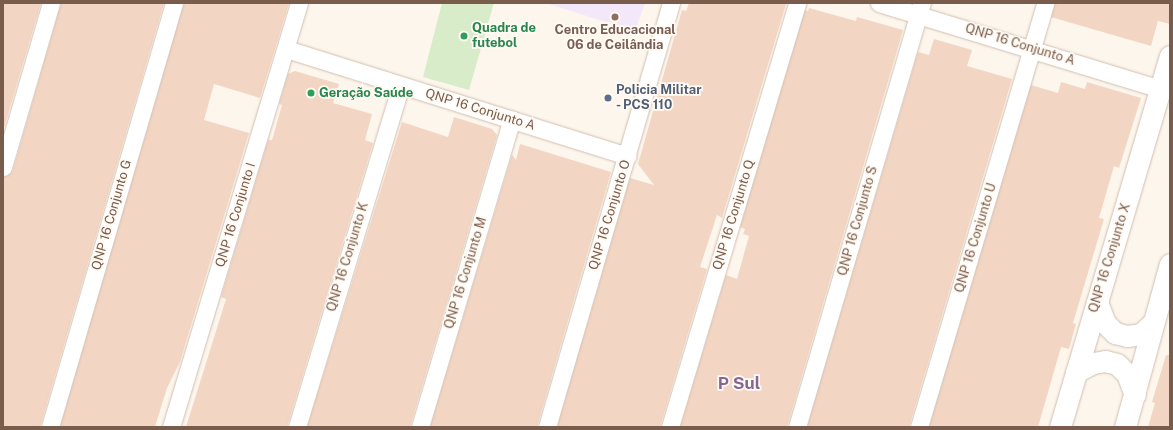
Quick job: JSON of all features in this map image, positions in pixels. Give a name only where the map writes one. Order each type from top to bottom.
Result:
[{"type":"street","points":[[3,167],[51,3]]},
{"type":"street","name":"QNP 16 Conjunto G","points":[[50,427],[174,3]]},
{"type":"street","name":"QNP 16 Conjunto I","points":[[172,427],[299,3]]},
{"type":"street","name":"QNP 16 Conjunto O","points":[[547,427],[628,156],[671,3]]},
{"type":"street","name":"QNP 16 Conjunto Q","points":[[670,427],[797,3]]},
{"type":"street","name":"QNP 16 Conjunto A","points":[[879,3],[920,9],[1160,90]]},
{"type":"street","name":"QNP 16 Conjunto U","points":[[919,427],[1045,3]]},
{"type":"street","name":"QNP 16 Conjunto S","points":[[797,427],[920,9]]},
{"type":"street","name":"QNP 16 Conjunto A","points":[[286,49],[400,87],[512,119],[628,156]]},
{"type":"street","name":"QNP 16 Conjunto X","points":[[1060,427],[1170,56]]},
{"type":"street","name":"QNP 16 Conjunto K","points":[[297,427],[400,87]]},
{"type":"street","name":"QNP 16 Conjunto M","points":[[420,427],[512,119]]},
{"type":"street","points":[[1125,427],[1170,264]]},
{"type":"street","points":[[1097,302],[1105,323],[1115,333],[1127,336],[1141,334],[1153,323]]},
{"type":"street","points":[[1076,372],[1093,363],[1105,360],[1118,364],[1127,374],[1135,395]]},
{"type":"shaded area","name":"Centro Educacional 06 de Ceilândia","points":[[545,3],[645,3],[635,31]]},
{"type":"green space","points":[[442,3],[494,3],[469,90],[423,77]]},
{"type":"building","points":[[3,3],[41,3],[3,131]]},
{"type":"building","points":[[61,3],[164,3],[40,427],[3,427],[3,177],[10,174],[13,170]]},
{"type":"building","points":[[184,3],[289,3],[260,98],[214,84],[204,120],[249,133],[180,362],[167,388],[155,427],[60,427]]},
{"type":"building","points":[[689,3],[786,4],[722,218],[717,215],[700,267],[707,269],[660,427],[557,427],[630,178],[654,185],[638,164],[682,10],[686,11]]},
{"type":"building","points":[[1055,3],[1170,3],[1170,24],[1158,21],[1151,46],[1051,17]]},
{"type":"building","points":[[809,8],[856,21],[857,17],[903,30],[787,427],[680,427],[726,275],[737,279],[749,236],[743,234],[745,229],[740,227],[805,10],[808,11]]},
{"type":"building","points":[[934,39],[972,50],[967,66],[1012,79],[909,427],[807,427],[918,52],[929,55]]},
{"type":"building","points":[[295,71],[339,84],[333,103],[372,114],[365,140],[373,143],[287,427],[186,427],[226,299],[221,297],[268,140],[272,140],[282,105],[279,104],[288,74]]},
{"type":"building","points":[[1061,82],[1085,89],[1087,82],[1141,98],[1119,168],[1114,166],[1099,218],[1104,219],[1073,323],[1076,324],[1069,349],[1061,347],[1038,427],[929,427],[1031,85],[1058,93]]},
{"type":"building","points":[[454,117],[492,129],[497,135],[410,427],[307,427],[402,122],[448,137]]},
{"type":"building","points":[[520,144],[611,172],[537,427],[430,427],[512,155],[516,160]]},
{"type":"building","points":[[1166,355],[1170,355],[1170,427],[1148,427],[1155,403],[1152,402]]},
{"type":"place","name":"Centro Educacional 06 de Ceilândia","points":[[615,17]]},
{"type":"place","name":"Quadra de futebol","points":[[464,36]]},
{"type":"place","name":"Geração Saúde","points":[[311,93]]},
{"type":"place","name":"Policia Militar - PCS 110","points":[[608,98]]},
{"type":"district","name":"P Sul","points":[[739,384]]}]
